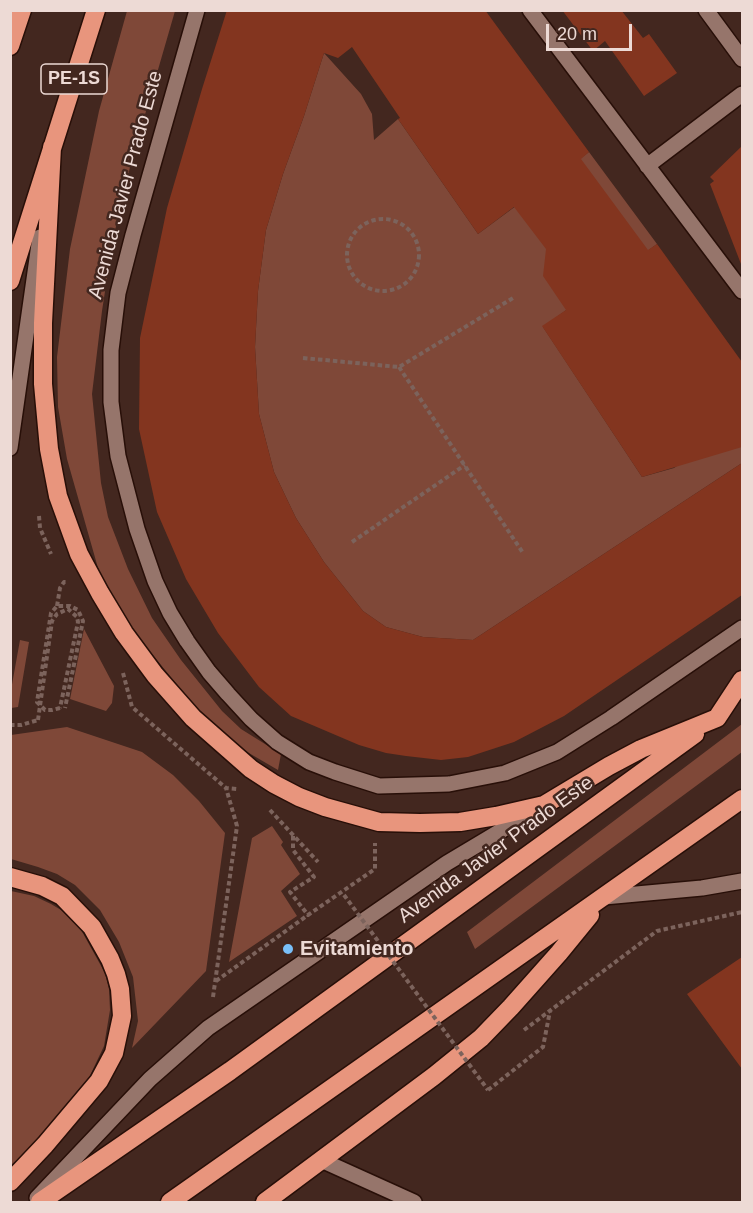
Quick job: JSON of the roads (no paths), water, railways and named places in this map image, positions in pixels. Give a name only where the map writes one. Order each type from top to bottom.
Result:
[{"type":"highway","points":[[10,46],[22,10]]},
{"type":"highway","name":"PE-1S","points":[[10,281],[96,10]]},
{"type":"highway","points":[[52,147],[43,323],[44,384],[49,448],[58,496],[80,554],[118,623],[174,697],[232,753],[274,784],[325,807],[379,822],[460,822],[544,805],[641,749],[717,718],[742,680]]},
{"type":"highway","name":"Avenida Javier Prado Este","points":[[40,1203],[230,1071],[742,699]]},
{"type":"highway","points":[[170,1203],[742,799]]},
{"type":"highway","points":[[10,877],[42,886],[62,896],[92,927],[116,974],[120,989],[122,1016],[114,1053],[99,1081],[10,1182]]},
{"type":"highway","points":[[265,1203],[481,1038],[559,953],[604,897]]},
{"type":"street","name":"Avenida Javier Prado Este","points":[[197,10],[118,293],[111,350],[111,402],[118,456],[137,529],[155,580],[187,641],[228,694],[277,742],[309,762],[379,786],[449,784],[505,773],[557,752],[611,718],[742,628]]},
{"type":"street","points":[[530,10],[742,291]]},
{"type":"street","points":[[706,10],[742,59]]},
{"type":"street","points":[[647,166],[742,94]]},
{"type":"street","points":[[10,448],[52,147]]},
{"type":"street","points":[[33,1203],[150,1079],[208,1028],[447,863],[544,805]]},
{"type":"street","points":[[604,897],[702,888],[742,881]]},
{"type":"street","points":[[321,1160],[414,1203]]},
{"type":"place","name":"Evitamiento","points":[[288,949]]}]
